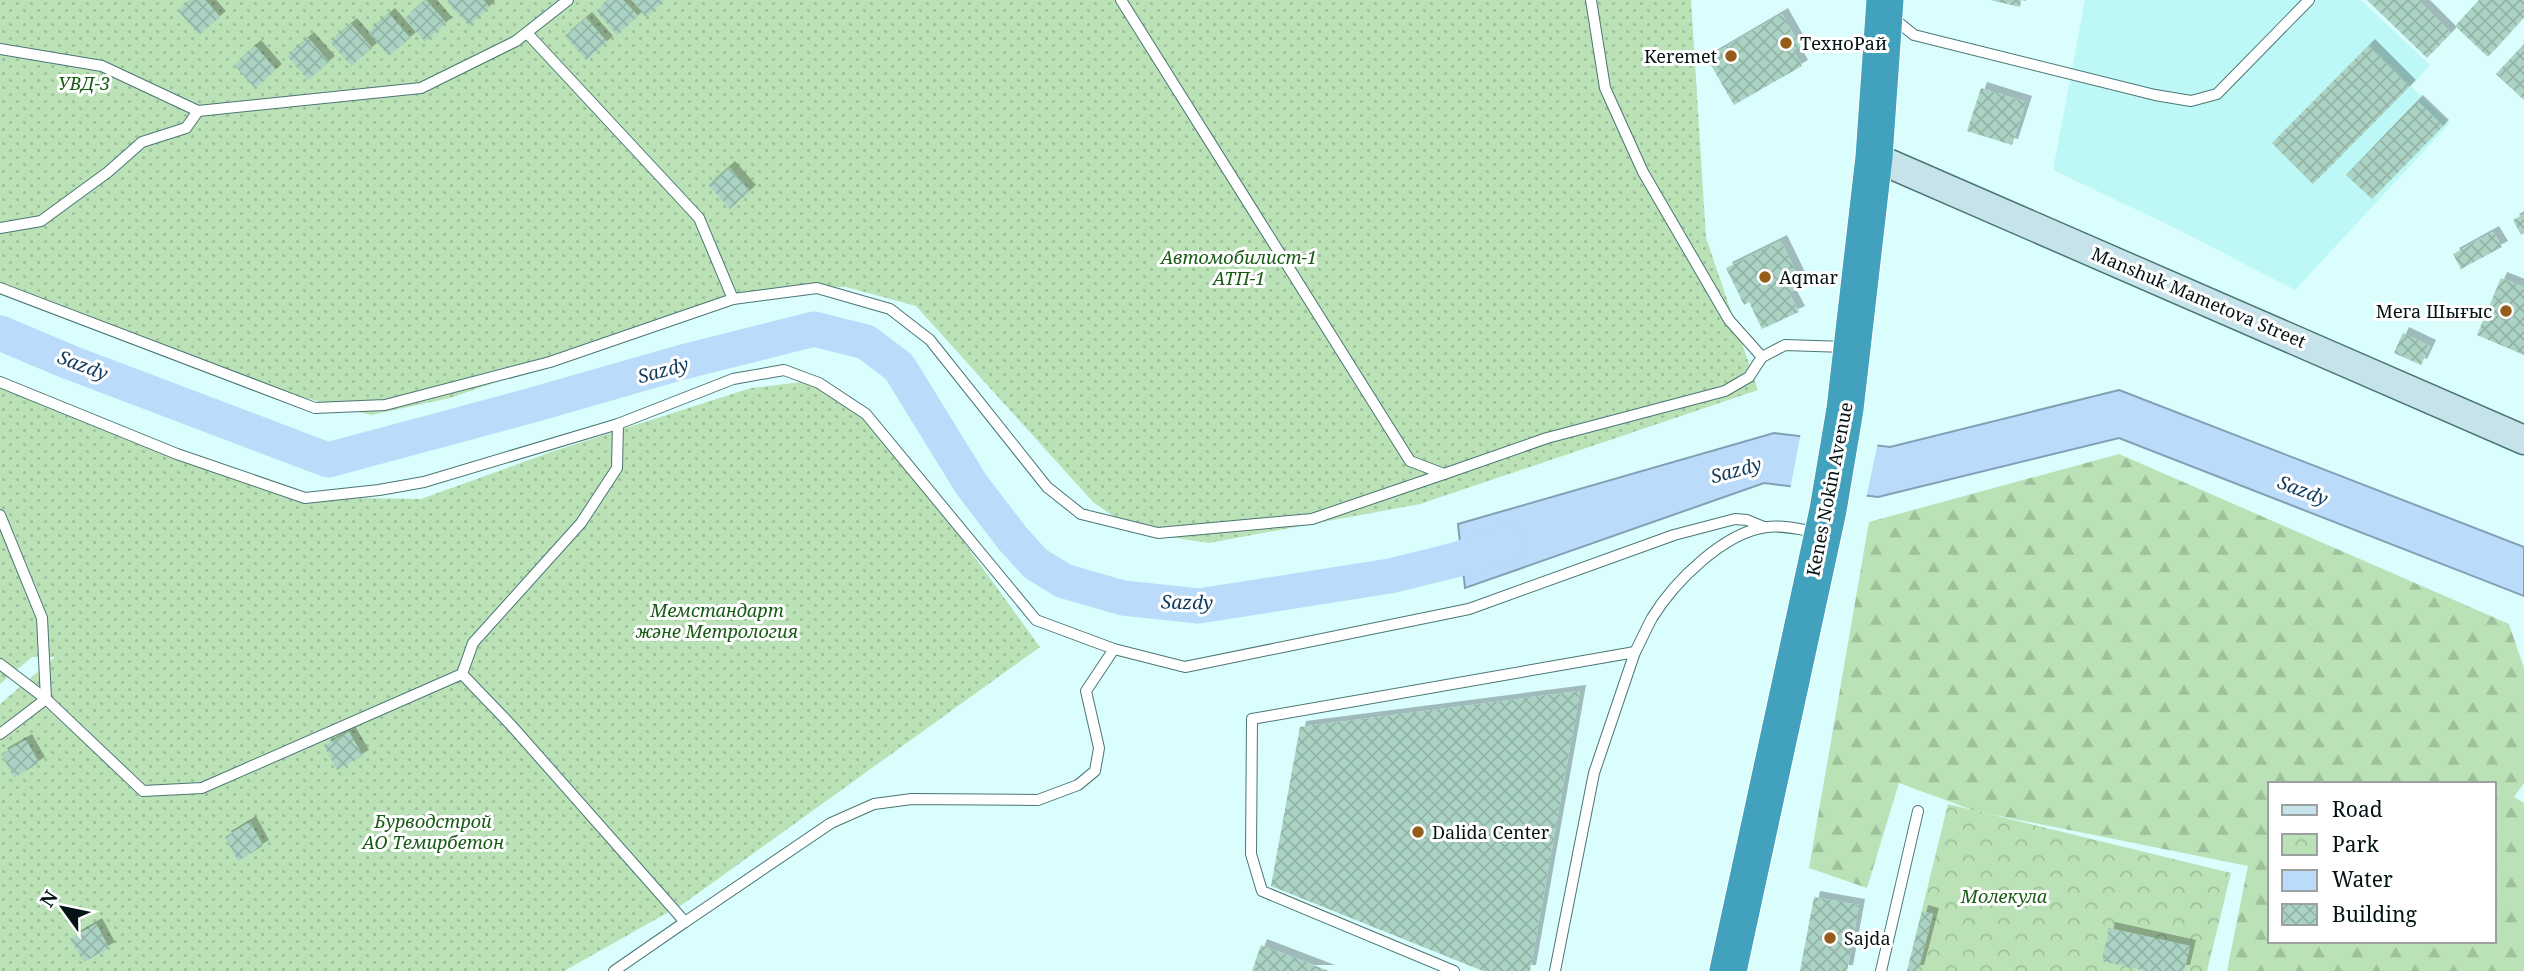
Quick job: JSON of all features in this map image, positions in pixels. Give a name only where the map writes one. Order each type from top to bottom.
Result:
[{"type":"highway","name":"Kenes Nokin Avenue","points":[[1728,971],[1825,521],[1845,409],[1874,157],[1885,6]]},
{"type":"main road","name":"Manshuk Mametova Street","points":[[1874,157],[2524,440]]},
{"type":"lane","points":[[0,49],[102,66],[198,111],[421,89],[516,41],[568,0]]},
{"type":"lane","points":[[1121,0],[1410,461],[1444,474]]},
{"type":"lane","points":[[1591,0],[1605,88],[1643,172],[1729,320],[1762,357]]},
{"type":"lane","points":[[1885,6],[1914,35],[2155,95],[2191,101],[2217,94],[2309,0]]},
{"type":"lane","points":[[527,33],[699,218],[733,299]]},
{"type":"lane","points":[[0,228],[41,221],[108,172],[142,142],[186,128],[198,111]]},
{"type":"lane","points":[[0,288],[315,408],[385,405],[550,362],[733,299],[817,288],[890,309],[930,340],[1047,487],[1081,514],[1158,533],[1311,519],[1547,438],[1725,391],[1749,377],[1762,357],[1785,345],[1854,347]]},
{"type":"lane","points":[[0,382],[177,454],[305,498],[424,482],[618,424],[733,379],[784,370],[820,383],[866,414],[1036,620],[1114,649],[1185,667],[1469,609],[1674,535],[1735,519],[1747,520],[1764,527]]},
{"type":"lane","points":[[0,664],[46,699],[143,791],[202,788],[461,674],[473,643],[581,523],[617,468],[618,424]]},
{"type":"lane","points":[[0,514],[42,618],[46,699]]},
{"type":"lane","points":[[1555,971],[1594,773],[1635,652],[1653,617],[1677,587],[1717,547],[1737,536],[1764,527],[1825,521]]},
{"type":"lane","points":[[614,971],[831,823],[874,804],[912,799],[1038,800],[1078,785],[1095,771],[1099,748],[1086,691],[1114,649]]},
{"type":"lane","points":[[1454,971],[1262,891],[1251,854],[1252,719],[1635,652]]},
{"type":"lane","points":[[461,674],[511,725],[685,922]]},
{"type":"lane","points":[[0,734],[46,699]]},
{"type":"lane","points":[[1881,971],[1918,811]]},
{"type":"shaded area","points":[[2085,0],[2361,0],[2430,65],[2411,86],[2449,124],[2295,290],[2179,230],[2053,170]]},
{"type":"green space","points":[[0,0],[1691,0],[1706,238],[1758,390],[1420,504],[1209,543],[1136,532],[1093,502],[916,306],[846,287],[773,288],[450,398],[371,415],[294,395],[0,283]]},
{"type":"green space","name":"Мемстандарт және Метрология","points":[[0,381],[299,497],[421,499],[554,451],[751,388],[810,381],[884,432],[1040,647],[683,904],[564,971],[0,971],[0,704],[55,657],[32,657],[0,684]]},
{"type":"green space","points":[[2119,454],[2509,624],[2524,668],[2524,783],[2514,797],[2524,803],[2524,971],[2227,971],[2248,866],[1975,811],[1899,783],[1867,888],[1809,868],[1869,522]]},
{"type":"green space","name":"Молекула","points":[[1948,804],[2231,873],[2207,971],[1907,971]]},
{"type":"water","points":[[2119,390],[2524,547],[2524,596],[2119,438],[1878,497],[1764,483],[1465,588],[1458,524],[1774,433],[1890,447]]},
{"type":"pier","points":[[1801,432],[1878,442],[1866,499],[1790,490]]},
{"type":"building","points":[[190,0],[205,0],[220,17],[199,35],[178,11]]},
{"type":"building","points":[[426,0],[446,23],[425,42],[405,18]]},
{"type":"building","points":[[483,0],[489,7],[469,26],[447,2]]},
{"type":"building","points":[[608,0],[623,0],[638,16],[617,35],[596,11]]},
{"type":"building","points":[[631,0],[664,0],[646,17]]},
{"type":"building","points":[[1990,0],[2021,0],[2020,7]]},
{"type":"building","points":[[2367,0],[2418,0],[2451,33],[2427,58]]},
{"type":"building","points":[[2479,0],[2524,0],[2524,17],[2488,57],[2455,26]]},
{"type":"building","points":[[389,14],[410,38],[389,56],[368,32]]},
{"type":"building","points":[[1782,14],[1800,46],[1793,50],[1802,66],[1734,105],[1707,58]]},
{"type":"building","points":[[586,18],[607,42],[586,60],[565,36]]},
{"type":"building","points":[[351,24],[372,48],[351,66],[330,42]]},
{"type":"building","points":[[308,38],[329,62],[308,80],[287,56]]},
{"type":"building","points":[[2524,44],[2524,100],[2496,74]]},
{"type":"building","points":[[2369,45],[2410,86],[2313,184],[2272,143]]},
{"type":"building","points":[[255,46],[276,70],[255,88],[234,65]]},
{"type":"building","points":[[1981,88],[2026,102],[2012,145],[1967,131]]},
{"type":"building","points":[[2417,101],[2443,126],[2372,199],[2346,175]]},
{"type":"building","points":[[729,167],[750,191],[730,209],[708,185]]},
{"type":"building","points":[[2524,214],[2524,233],[2521,235],[2513,220]]},
{"type":"building","points":[[2493,232],[2502,247],[2461,269],[2453,254]]},
{"type":"building","name":"Aqmar","points":[[1781,241],[1803,286],[1789,293],[1799,312],[1762,329],[1749,302],[1744,305],[1726,268]]},
{"type":"building","name":"Мега Шығыс","points":[[2501,278],[2524,287],[2524,355],[2477,335]]},
{"type":"building","points":[[2403,333],[2430,346],[2421,365],[2394,353]]},
{"type":"building","name":"Dalida Center","points":[[1580,691],[1530,971],[1483,971],[1271,886],[1300,727]]},
{"type":"building","points":[[349,732],[363,756],[337,770],[324,746]]},
{"type":"building","points":[[26,740],[39,763],[14,778],[1,754]]},
{"type":"building","points":[[250,822],[263,846],[238,861],[225,837]]},
{"type":"building","name":"Sajda","points":[[1814,897],[1859,905],[1847,971],[1800,971]]},
{"type":"building","points":[[1922,911],[1933,914],[1918,971],[1907,971]]},
{"type":"building","points":[[96,924],[109,948],[84,962],[70,939]]},
{"type":"building","points":[[2109,928],[2190,946],[2184,971],[2147,971],[2102,961]]},
{"type":"building","points":[[1261,945],[1329,971],[1252,971]]},
{"type":"waterway","name":"Sazdy","points":[[0,333],[69,362],[328,460],[679,363],[814,329],[866,342],[899,367],[971,484],[1013,539],[1036,564],[1064,581],[1123,598],[1199,606],[1390,576],[1455,560],[1507,543]]},
{"type":"place","name":"ТехноРай","points":[[1786,43]]},
{"type":"place","name":"Keremet","points":[[1731,56]]},
{"type":"place","name":"Aqmar","points":[[1765,277]]},
{"type":"place","name":"Мега Шығыс","points":[[2506,311]]},
{"type":"place","name":"Dalida Center","points":[[1418,832]]},
{"type":"place","name":"Sajda","points":[[1830,938]]},
{"type":"park label","name":"УВД-3","points":[[84,83]]},
{"type":"park label","name":"Автомобилист-1 АТП-1","points":[[1239,267]]},
{"type":"park label","name":"Бурводстрой АО Темирбетон","points":[[433,831]]}]
